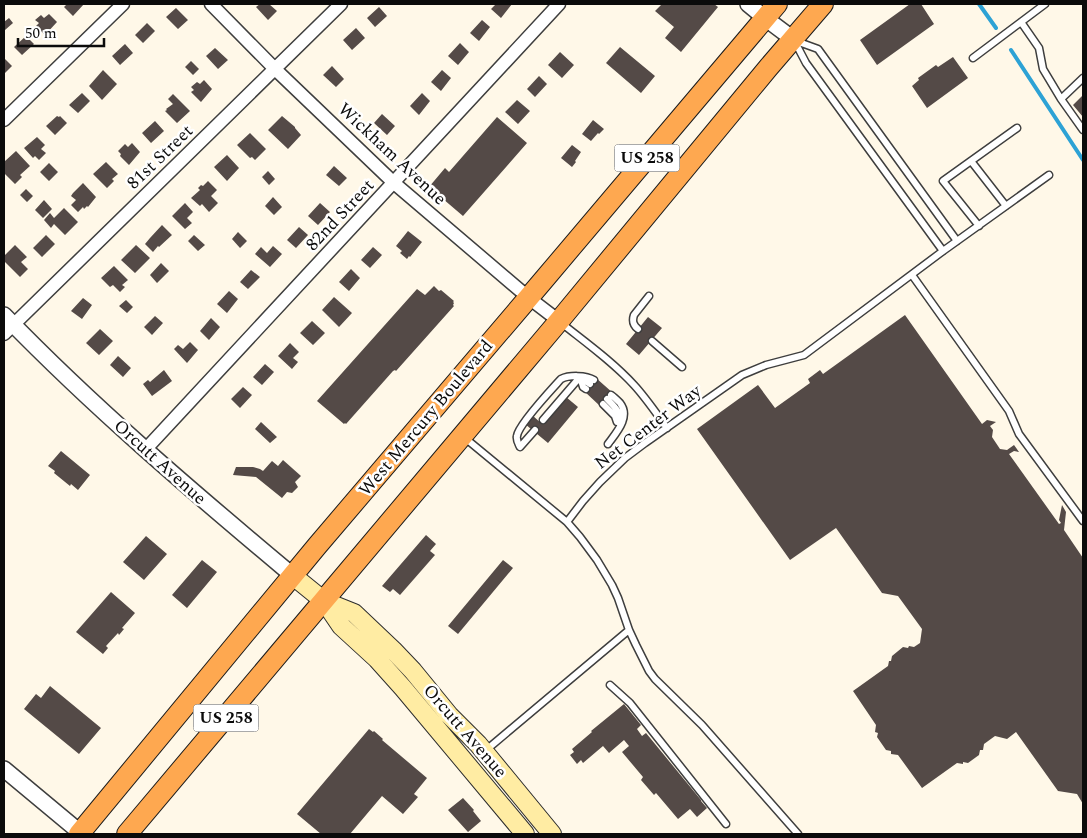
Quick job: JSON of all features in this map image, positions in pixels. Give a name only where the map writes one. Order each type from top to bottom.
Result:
[{"type":"highway","name":"US 258","points":[[127,834],[823,4]]},
{"type":"highway","name":"West Mercury Boulevard","points":[[80,834],[292,576],[771,11]]},
{"type":"main road","name":"Orcutt Avenue","points":[[292,576],[324,601],[354,613],[393,650],[484,752],[552,834]]},
{"type":"main road","name":"Orcutt Avenue","points":[[324,601],[341,626],[403,688],[525,834]]},
{"type":"main road","points":[[464,761],[467,758],[475,759],[503,788],[516,790]]},
{"type":"street","points":[[4,120],[123,4]]},
{"type":"street","name":"Wickham Avenue","points":[[211,4],[275,69],[394,183],[529,298],[559,321]]},
{"type":"street","name":"81st Street","points":[[7,325],[341,4]]},
{"type":"street","name":"82nd Street","points":[[145,450],[559,4]]},
{"type":"street","points":[[748,4],[771,11],[793,39]]},
{"type":"street","name":"Orcutt Avenue","points":[[7,325],[77,386],[145,450],[292,576]]},
{"type":"street","points":[[4,769],[80,834]]},
{"type":"lane","points":[[974,58],[1045,4]]},
{"type":"lane","points":[[1021,22],[1039,48],[1043,69],[1083,130]]},
{"type":"lane","points":[[793,39],[818,49],[957,241]]},
{"type":"lane","points":[[793,39],[806,63],[943,252]]},
{"type":"lane","points":[[1061,98],[1083,78]]},
{"type":"lane","points":[[978,226],[943,180],[1017,128]]},
{"type":"lane","points":[[971,161],[1006,206]]},
{"type":"lane","name":"Net Center Way","points":[[567,522],[590,492],[612,470],[645,443],[742,375],[766,365],[804,355],[1049,175]]},
{"type":"lane","points":[[912,275],[1008,411],[1019,434],[1083,521]]},
{"type":"lane","points":[[638,328],[635,326],[632,318],[649,296]]},
{"type":"lane","points":[[559,321],[582,338],[621,373],[645,398],[667,428]]},
{"type":"lane","points":[[652,341],[682,367]]},
{"type":"lane","points":[[535,430],[520,447],[517,437],[520,427],[561,379],[570,376],[590,377],[590,385],[584,387],[580,377]]},
{"type":"lane","points":[[543,420],[580,377]]},
{"type":"lane","points":[[608,444],[619,428],[624,415],[620,404],[607,399],[619,428]]},
{"type":"lane","points":[[462,436],[567,522],[597,560],[612,585],[629,630],[649,671],[702,725],[798,834]]},
{"type":"lane","points":[[484,752],[629,630]]},
{"type":"lane","points":[[610,684],[630,703],[726,824]]},
{"type":"building","points":[[67,4],[84,4],[73,16],[64,7]]},
{"type":"building","points":[[260,4],[269,4],[277,11],[268,20],[256,7]]},
{"type":"building","points":[[496,4],[512,4],[501,18],[491,9]]},
{"type":"building","points":[[662,4],[714,4],[718,7],[681,52],[665,38],[674,27],[655,11]]},
{"type":"building","points":[[910,4],[921,4],[934,24],[877,65],[860,40]]},
{"type":"building","points":[[379,7],[387,16],[375,27],[367,18]]},
{"type":"building","points":[[176,8],[188,20],[178,29],[166,17]]},
{"type":"building","points":[[49,14],[57,22],[45,35],[36,26],[39,23],[35,20],[41,15],[44,18]]},
{"type":"building","points":[[9,18],[13,23],[5,30],[4,22]]},
{"type":"building","points":[[482,20],[490,27],[479,41],[470,33]]},
{"type":"building","points":[[147,23],[155,31],[143,43],[135,35]]},
{"type":"building","points":[[356,28],[365,38],[352,50],[343,40]]},
{"type":"building","points":[[26,36],[34,44],[22,55],[14,47]]},
{"type":"building","points":[[460,43],[469,52],[458,65],[448,56]]},
{"type":"building","points":[[125,44],[133,53],[120,65],[112,56]]},
{"type":"building","points":[[620,47],[655,76],[641,93],[606,63]]},
{"type":"building","points":[[215,48],[228,60],[218,69],[206,56]]},
{"type":"building","points":[[560,52],[574,65],[562,78],[548,65]]},
{"type":"building","points":[[953,57],[968,78],[927,108],[912,86],[919,80],[918,78],[936,65],[938,67]]},
{"type":"building","points":[[4,58],[12,66],[4,74]]},
{"type":"building","points":[[191,61],[199,69],[193,75],[185,67]]},
{"type":"building","points":[[332,66],[344,79],[336,87],[323,75]]},
{"type":"building","points":[[103,70],[117,84],[102,100],[89,86]]},
{"type":"building","points":[[442,70],[451,78],[441,91],[431,82]]},
{"type":"building","points":[[539,76],[547,84],[535,97],[527,89]]},
{"type":"building","points":[[204,80],[212,89],[201,102],[191,92],[194,90],[191,87],[197,82],[200,84]]},
{"type":"building","points":[[82,93],[90,101],[78,113],[69,105]]},
{"type":"building","points":[[422,93],[430,101],[419,115],[410,106]]},
{"type":"building","points":[[173,94],[190,111],[177,123],[165,111],[173,104],[168,99]]},
{"type":"building","points":[[1083,95],[1083,117],[1073,105]]},
{"type":"building","points":[[517,100],[530,111],[518,124],[505,112]]},
{"type":"building","points":[[382,114],[395,126],[387,135],[374,123]]},
{"type":"building","points":[[57,116],[60,116],[67,123],[55,135],[46,126]]},
{"type":"building","points":[[282,116],[301,135],[288,149],[268,130]]},
{"type":"building","points":[[497,117],[527,143],[463,216],[429,187],[445,168],[449,172]]},
{"type":"building","points":[[593,120],[604,129],[591,141],[582,134]]},
{"type":"building","points":[[155,121],[164,131],[151,143],[142,133]]},
{"type":"building","points":[[250,133],[266,149],[255,160],[252,157],[250,158],[237,145]]},
{"type":"building","points":[[37,137],[45,145],[41,149],[46,153],[39,160],[35,156],[33,158],[24,148]]},
{"type":"building","points":[[132,143],[140,152],[129,165],[120,156],[121,154],[118,151],[125,144],[128,147]]},
{"type":"building","points":[[572,145],[581,152],[572,167],[561,158]]},
{"type":"building","points":[[16,151],[30,166],[20,175],[22,177],[15,184],[4,173],[4,162]]},
{"type":"building","points":[[227,155],[239,168],[227,181],[214,167]]},
{"type":"building","points":[[106,162],[118,174],[112,179],[114,181],[107,188],[93,174]]},
{"type":"building","points":[[49,163],[58,172],[49,181],[40,172]]},
{"type":"building","points":[[334,166],[347,178],[339,186],[326,175]]},
{"type":"building","points":[[268,171],[275,179],[269,185],[262,177]]},
{"type":"building","points":[[208,181],[217,190],[211,196],[218,203],[209,212],[202,204],[200,206],[191,198],[200,190],[198,188],[201,185],[203,186]]},
{"type":"building","points":[[83,183],[96,197],[88,207],[84,209],[83,207],[78,212],[71,205],[76,200],[71,196]]},
{"type":"building","points":[[26,189],[33,196],[27,202],[20,195]]},
{"type":"building","points":[[273,197],[282,207],[274,215],[265,206]]},
{"type":"building","points":[[44,200],[52,209],[43,218],[35,210]]},
{"type":"building","points":[[185,203],[193,212],[187,218],[192,223],[185,229],[172,216]]},
{"type":"building","points":[[320,203],[330,212],[318,225],[308,216]]},
{"type":"building","points":[[64,208],[78,222],[65,235],[54,224],[51,228],[44,220],[50,213],[54,218]]},
{"type":"building","points":[[162,225],[172,235],[153,252],[145,244]]},
{"type":"building","points":[[299,227],[308,235],[296,248],[287,240]]},
{"type":"building","points":[[408,231],[422,242],[407,259],[396,246]]},
{"type":"building","points":[[238,232],[247,241],[240,248],[232,239]]},
{"type":"building","points":[[46,235],[55,244],[42,257],[33,248]]},
{"type":"building","points":[[194,235],[205,245],[198,251],[188,241]]},
{"type":"building","points":[[15,245],[27,257],[21,262],[28,269],[20,277],[4,261],[4,256]]},
{"type":"building","points":[[136,245],[150,258],[135,273],[121,260]]},
{"type":"building","points":[[273,246],[282,254],[270,267],[255,254],[261,247],[267,253]]},
{"type":"building","points":[[373,247],[382,255],[370,268],[361,260]]},
{"type":"building","points":[[161,263],[169,271],[157,283],[150,275]]},
{"type":"building","points":[[114,266],[128,280],[122,285],[125,287],[120,292],[113,285],[110,287],[101,278]]},
{"type":"building","points":[[351,269],[360,278],[349,291],[339,282]]},
{"type":"building","points":[[251,270],[260,277],[248,289],[240,282]]},
{"type":"building","points":[[434,286],[454,301],[454,306],[396,371],[393,371],[344,424],[317,401],[417,289],[425,295]]},
{"type":"building","points":[[229,291],[238,299],[227,313],[217,304]]},
{"type":"building","points":[[334,297],[352,313],[339,327],[322,310]]},
{"type":"building","points":[[83,298],[92,305],[82,319],[71,311]]},
{"type":"building","points":[[126,300],[133,307],[127,313],[119,306]]},
{"type":"building","points":[[905,315],[982,424],[987,420],[996,422],[990,426],[993,430],[992,437],[1000,449],[1007,450],[1014,445],[1019,452],[1014,451],[1009,454],[1059,524],[1061,523],[1059,520],[1062,505],[1066,512],[1064,530],[1083,558],[1083,804],[1077,794],[1058,791],[1016,732],[1007,739],[995,736],[984,744],[983,750],[980,750],[979,755],[968,763],[957,763],[922,788],[898,755],[891,754],[891,751],[886,750],[877,737],[878,733],[875,732],[876,725],[853,691],[888,666],[892,656],[903,647],[914,647],[920,643],[922,629],[898,596],[882,593],[836,528],[790,560],[697,429],[758,385],[775,408],[810,383],[808,379],[820,370],[823,374]]},
{"type":"building","points":[[155,316],[163,323],[152,335],[144,327]]},
{"type":"building","points":[[648,317],[662,328],[639,355],[626,344]]},
{"type":"building","points":[[211,318],[220,327],[209,340],[200,331]]},
{"type":"building","points":[[312,321],[325,333],[313,345],[300,333]]},
{"type":"building","points":[[100,329],[113,341],[99,355],[86,343]]},
{"type":"building","points":[[190,342],[198,350],[187,363],[174,349],[178,345],[183,349]]},
{"type":"building","points":[[290,343],[299,352],[293,358],[298,362],[292,369],[278,356]]},
{"type":"building","points":[[118,356],[131,368],[123,377],[110,365]]},
{"type":"building","points":[[265,364],[274,372],[262,385],[253,377]]},
{"type":"building","points":[[164,370],[172,381],[152,396],[143,384],[148,380],[150,382]]},
{"type":"building","points":[[596,378],[613,393],[600,406],[584,391]]},
{"type":"building","points":[[243,387],[252,395],[240,408],[231,399]]},
{"type":"building","points":[[566,397],[578,407],[548,443],[525,424],[532,415],[542,424]]},
{"type":"building","points":[[261,422],[277,437],[270,443],[255,429]]},
{"type":"building","points":[[61,451],[90,475],[78,490],[71,484],[70,486],[48,466]]},
{"type":"building","points":[[283,460],[301,476],[295,482],[298,487],[292,493],[287,492],[282,498],[256,477],[233,475],[236,467],[253,467],[263,471],[272,461],[278,466]]},
{"type":"building","points":[[426,535],[436,544],[430,551],[435,555],[400,595],[393,589],[390,592],[382,586]]},
{"type":"building","points":[[146,536],[167,554],[144,580],[123,562]]},
{"type":"building","points":[[202,560],[217,572],[187,608],[172,595]]},
{"type":"building","points":[[503,560],[513,568],[458,634],[448,626]]},
{"type":"building","points":[[111,592],[135,613],[122,628],[124,629],[119,635],[118,633],[106,646],[108,648],[103,654],[76,632]]},
{"type":"building","points":[[50,686],[101,728],[79,754],[24,709],[36,694],[41,698]]},
{"type":"building","points":[[624,704],[641,725],[637,729],[642,736],[646,733],[707,808],[697,817],[690,809],[678,819],[656,793],[654,795],[641,780],[643,777],[622,752],[629,746],[624,740],[609,753],[603,746],[583,763],[581,760],[577,764],[570,755],[574,752],[572,749],[591,731]]},
{"type":"building","points":[[369,729],[374,731],[427,778],[414,794],[418,797],[403,814],[382,796],[350,834],[321,834],[297,814]]},
{"type":"building","points":[[463,798],[481,821],[468,832],[448,810]]},
{"type":"waterway","points":[[979,4],[996,28]]},
{"type":"waterway","points":[[1011,50],[1083,160]]}]
